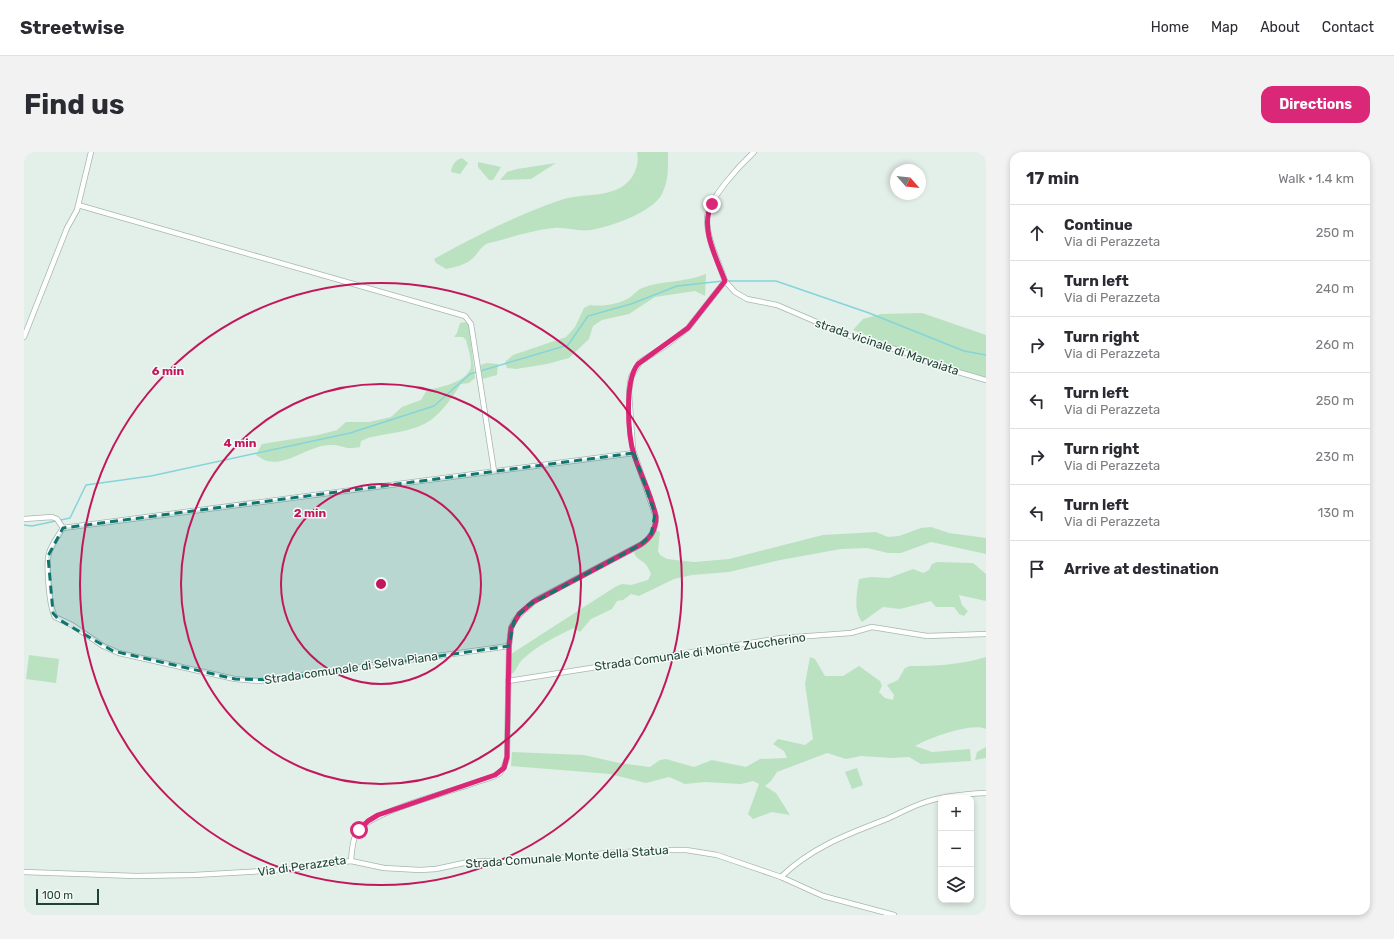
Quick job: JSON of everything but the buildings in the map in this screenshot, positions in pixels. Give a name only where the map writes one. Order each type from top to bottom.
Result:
[{"type":"street","points":[[24,337],[51,266],[78,205],[91,152]]},
{"type":"street","points":[[725,281],[709,234],[708,213],[727,183],[754,152]]},
{"type":"street","points":[[78,205],[465,316],[471,324],[494,471]]},
{"type":"street","name":"strada vicinale di Marvaiata","points":[[725,281],[735,292],[746,299],[777,305],[847,335],[904,352],[939,366],[986,380]]},
{"type":"street","name":"Via di Perazzeta","points":[[24,872],[165,876],[201,875],[297,869],[351,861],[353,842],[356,834],[360,828],[371,819],[455,790],[500,772],[506,764],[507,757],[509,646],[514,622],[527,606],[640,545],[650,535],[655,524],[655,514],[634,453],[629,392],[633,372],[642,361],[668,344],[688,328],[725,281]]},
{"type":"street","points":[[24,519],[52,517],[57,519],[63,528],[634,453]]},
{"type":"street","name":"Strada comunale di Selva Piana","points":[[63,528],[52,546],[48,560],[54,616],[103,646],[118,653],[235,679],[259,681],[509,646]]},
{"type":"street","name":"Strada Comunale di Monte Zuccherino","points":[[508,681],[781,638],[854,633],[872,627],[927,636],[986,634]]},
{"type":"street","points":[[781,876],[800,861],[842,836],[894,816],[919,804],[935,799],[986,793]]},
{"type":"street","name":"Strada Comunale Monte della Statua","points":[[351,861],[384,868],[420,870],[473,861],[530,861],[614,853],[686,850],[717,855],[781,876],[824,896],[894,915]]},
{"type":"highlighted area","points":[[634,453],[655,514],[651,535],[640,545],[527,606],[514,621],[509,646],[274,680],[235,679],[113,651],[58,619],[53,613],[48,556],[63,528]]},
{"type":"green space","points":[[637,152],[668,152],[667,179],[662,194],[657,201],[641,213],[609,226],[591,230],[559,228],[546,229],[489,243],[464,264],[446,269],[436,263],[434,259],[479,235],[526,213],[573,197],[605,193],[620,188],[629,181],[634,173],[638,157]]},
{"type":"green space","points":[[462,158],[468,163],[460,174],[451,172],[454,163]]},
{"type":"green space","points":[[478,162],[501,167],[493,180],[489,180],[478,167]]},
{"type":"green space","points":[[556,163],[531,179],[500,180],[507,172]]},
{"type":"green space","points":[[706,274],[705,296],[695,291],[655,297],[629,314],[602,320],[593,326],[589,339],[569,358],[547,364],[516,369],[507,368],[505,362],[513,355],[566,337],[575,327],[584,308],[590,305],[600,306],[615,303],[629,298],[640,289],[649,285],[690,279]]},
{"type":"green space","points":[[922,313],[986,335],[986,378],[932,361],[853,330],[863,319],[881,314]]},
{"type":"green space","points":[[465,322],[469,325],[475,378],[469,383],[461,384],[444,408],[431,420],[409,430],[368,438],[361,441],[360,447],[355,448],[325,445],[316,447],[292,458],[275,462],[266,461],[256,455],[262,444],[318,435],[337,430],[346,422],[369,422],[391,417],[402,407],[421,400],[427,390],[454,383],[470,371],[471,365],[466,340],[463,337],[454,337],[460,323]]},
{"type":"green space","points":[[487,363],[498,364],[497,375],[482,379],[481,365]]},
{"type":"green space","points":[[931,527],[949,533],[986,538],[986,554],[931,542],[901,553],[888,553],[867,548],[841,549],[780,560],[729,572],[692,575],[674,579],[639,596],[631,594],[623,600],[617,601],[612,609],[591,619],[580,632],[574,628],[528,654],[521,661],[514,672],[512,674],[511,673],[511,654],[615,587],[622,584],[631,585],[648,580],[651,574],[649,569],[634,553],[635,550],[647,543],[656,530],[660,532],[658,551],[660,555],[667,559],[694,562],[729,559],[823,535],[876,532],[888,537],[899,536],[921,528]]},
{"type":"green space","points":[[937,562],[973,563],[986,574],[986,601],[959,595],[962,605],[968,611],[964,616],[959,614],[954,607],[936,607],[931,601],[900,609],[883,607],[862,622],[857,612],[859,579],[871,577],[889,578],[913,569],[923,573],[929,570],[932,564]]},
{"type":"green space","points":[[29,655],[59,659],[56,683],[26,679]]},
{"type":"green space","points":[[810,657],[815,659],[825,676],[843,676],[859,666],[880,681],[882,686],[879,692],[885,698],[893,700],[894,695],[887,685],[898,680],[905,668],[910,666],[957,663],[986,657],[986,729],[980,727],[961,729],[940,735],[915,746],[932,752],[970,749],[971,761],[921,764],[909,757],[891,758],[861,756],[846,759],[827,753],[777,772],[771,781],[765,786],[776,793],[790,815],[772,812],[753,819],[748,814],[759,784],[753,781],[741,784],[705,782],[685,784],[669,777],[646,783],[610,774],[511,766],[512,752],[584,755],[619,763],[650,767],[660,760],[666,759],[694,767],[712,760],[746,767],[760,759],[787,758],[784,751],[773,744],[778,739],[805,745],[813,739],[805,684]]},
{"type":"green space","points":[[986,747],[986,758],[975,760],[977,752]]},
{"type":"green space","points":[[857,768],[863,785],[852,789],[845,772]]},
{"type":"waterway","points":[[24,525],[32,526],[70,518],[86,485],[151,476],[350,433],[434,406],[470,374],[568,345],[588,316],[631,304],[677,286],[723,281]]},
{"type":"waterway","points":[[727,281],[776,281],[869,313],[964,351],[986,355]]},
{"type":"route","points":[[359,830],[364,824],[378,815],[494,776],[503,769],[507,761],[509,646],[511,628],[514,622],[527,606],[533,602],[640,545],[646,541],[654,529],[656,520],[654,509],[636,461],[632,444],[629,392],[631,377],[638,364],[645,358],[657,352],[688,328],[725,281],[709,234],[707,218],[712,204]]}]
